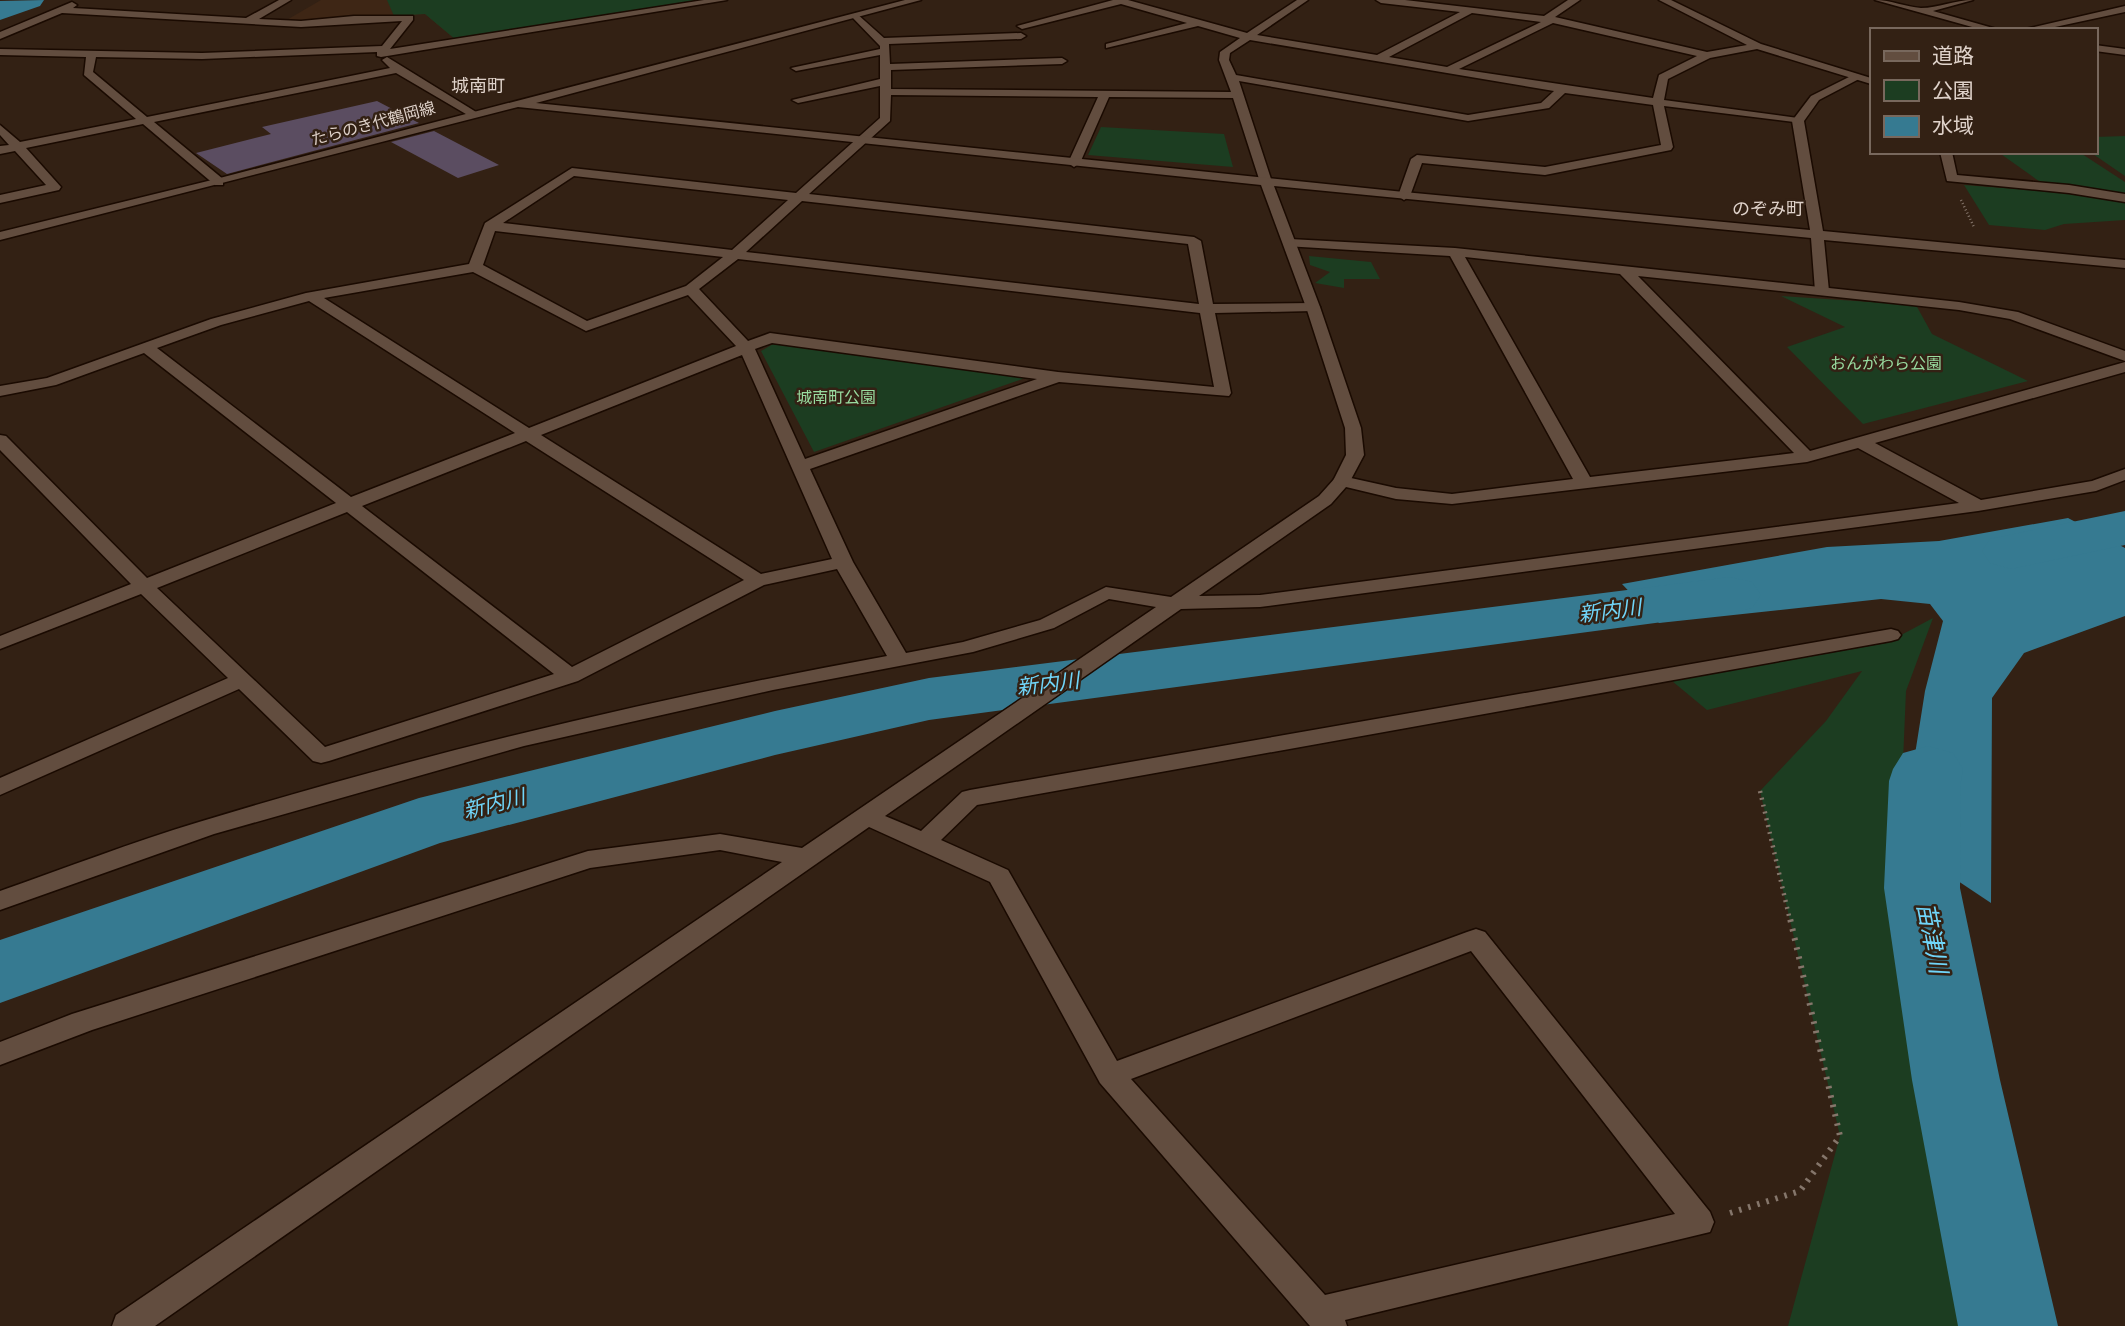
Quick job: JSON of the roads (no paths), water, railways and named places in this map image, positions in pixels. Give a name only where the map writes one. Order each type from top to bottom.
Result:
[{"type":"street","points":[[0,36],[83,0]]},
{"type":"street","points":[[248,21],[286,0]]},
{"type":"street","points":[[0,52],[202,56],[383,51],[722,0]]},
{"type":"street","name":"たらのき代鶴岡線","points":[[0,236],[219,182],[916,0]]},
{"type":"street","points":[[796,68],[883,46],[1021,31],[1120,0],[1249,37],[1562,89],[1798,121]]},
{"type":"street","points":[[128,1326],[867,817],[1171,603],[1325,500],[1342,481],[1355,455],[1353,428],[1313,307],[1224,60],[1225,52],[1303,0]]},
{"type":"street","points":[[1381,0],[1552,20],[1707,55]]},
{"type":"street","points":[[1378,59],[1488,0]]},
{"type":"street","points":[[1552,20],[1549,16],[1575,0]]},
{"type":"street","points":[[1664,0],[1757,46],[1870,81]]},
{"type":"street","points":[[1880,0],[1987,28]]},
{"type":"street","points":[[1921,11],[1968,0]]},
{"type":"street","points":[[2120,0],[2125,2]]},
{"type":"street","points":[[2035,28],[2125,9]]},
{"type":"street","points":[[62,10],[301,24],[410,18],[383,51]]},
{"type":"street","points":[[0,391],[50,382],[216,322],[311,296],[475,267],[586,326],[691,289],[734,255],[886,119],[886,67],[883,46],[856,16]]},
{"type":"street","points":[[1446,71],[1552,20]]},
{"type":"street","points":[[1110,46],[1199,23]]},
{"type":"street","points":[[1404,196],[1417,159],[1545,171],[1668,147],[1658,103],[1663,78],[1707,55],[1757,46]]},
{"type":"street","points":[[2097,48],[2125,52]]},
{"type":"street","points":[[383,51],[398,69],[475,115]]},
{"type":"street","points":[[92,53],[88,73],[219,182]]},
{"type":"street","points":[[886,67],[1062,61]]},
{"type":"street","points":[[0,149],[398,69]]},
{"type":"street","points":[[1232,77],[1468,118],[1545,106],[1562,89]]},
{"type":"street","points":[[1822,291],[1817,234],[1798,121],[1815,98],[1856,77]]},
{"type":"street","points":[[798,100],[886,86],[1237,95]]},
{"type":"street","points":[[1074,163],[1105,93]]},
{"type":"street","points":[[518,104],[860,142],[2125,264]]},
{"type":"street","points":[[0,128],[55,187],[0,199]]},
{"type":"street","points":[[1945,154],[1951,178],[2069,189],[2125,198]]},
{"type":"street","points":[[0,643],[770,338],[1058,377],[1223,393],[1194,241],[572,172],[490,226],[475,267]]},
{"type":"street","points":[[490,226],[1206,309],[1313,307]]},
{"type":"street","points":[[1290,243],[1455,252],[1822,291],[2013,315],[2125,356]]},
{"type":"street","points":[[1455,252],[1584,484]]},
{"type":"street","points":[[1624,270],[1807,457]]},
{"type":"street","points":[[691,289],[747,349],[843,562],[900,660]]},
{"type":"street","points":[[311,296],[758,581]]},
{"type":"street","points":[[147,348],[570,676]]},
{"type":"street","points":[[1342,481],[1418,499],[1452,499],[1807,457],[2125,367]]},
{"type":"street","points":[[798,467],[1058,377]]},
{"type":"street","points":[[1860,442],[1978,506]]},
{"type":"street","points":[[1,443],[144,586],[321,756],[570,676],[758,581],[843,562]]},
{"type":"street","points":[[0,901],[206,828],[521,739],[773,683],[966,648],[1047,624],[1106,593],[1171,603],[1260,601],[1978,506],[2096,486],[2125,474]]},
{"type":"street","points":[[924,842],[970,798],[1891,635]]},
{"type":"street","points":[[0,787],[242,680]]},
{"type":"street","points":[[867,817],[999,876],[1110,1075],[1324,1319],[1699,1222],[1476,939],[1110,1075]]},
{"type":"street","points":[[0,1054],[82,1021],[588,860],[720,842],[807,858]]},
{"type":"water","points":[[2068,518],[2125,548],[2125,616],[2024,653],[1992,698],[1991,903],[1901,843],[1925,691],[1943,621],[1930,604],[1881,599],[1659,623],[1622,584],[1827,547],[1939,541]]},
{"type":"waterway","points":[[0,11],[30,0]]},
{"type":"waterway","name":"新内川","points":[[2011,551],[2125,528]]},
{"type":"waterway","name":"新内川","points":[[0,972],[419,823],[775,733],[929,699],[1730,595]]},
{"type":"waterway","name":"苗津川","points":[[1928,769],[1925,781],[1922,888],[1956,1080],[2008,1326]]},
{"type":"district","name":"城南町","points":[[478,86]]},
{"type":"district","name":"のぞみ町","points":[[1768,209]]},
{"type":"park label","name":"おんがわら公園","points":[[1886,363]]},
{"type":"park label","name":"城南町公園","points":[[836,397]]}]
